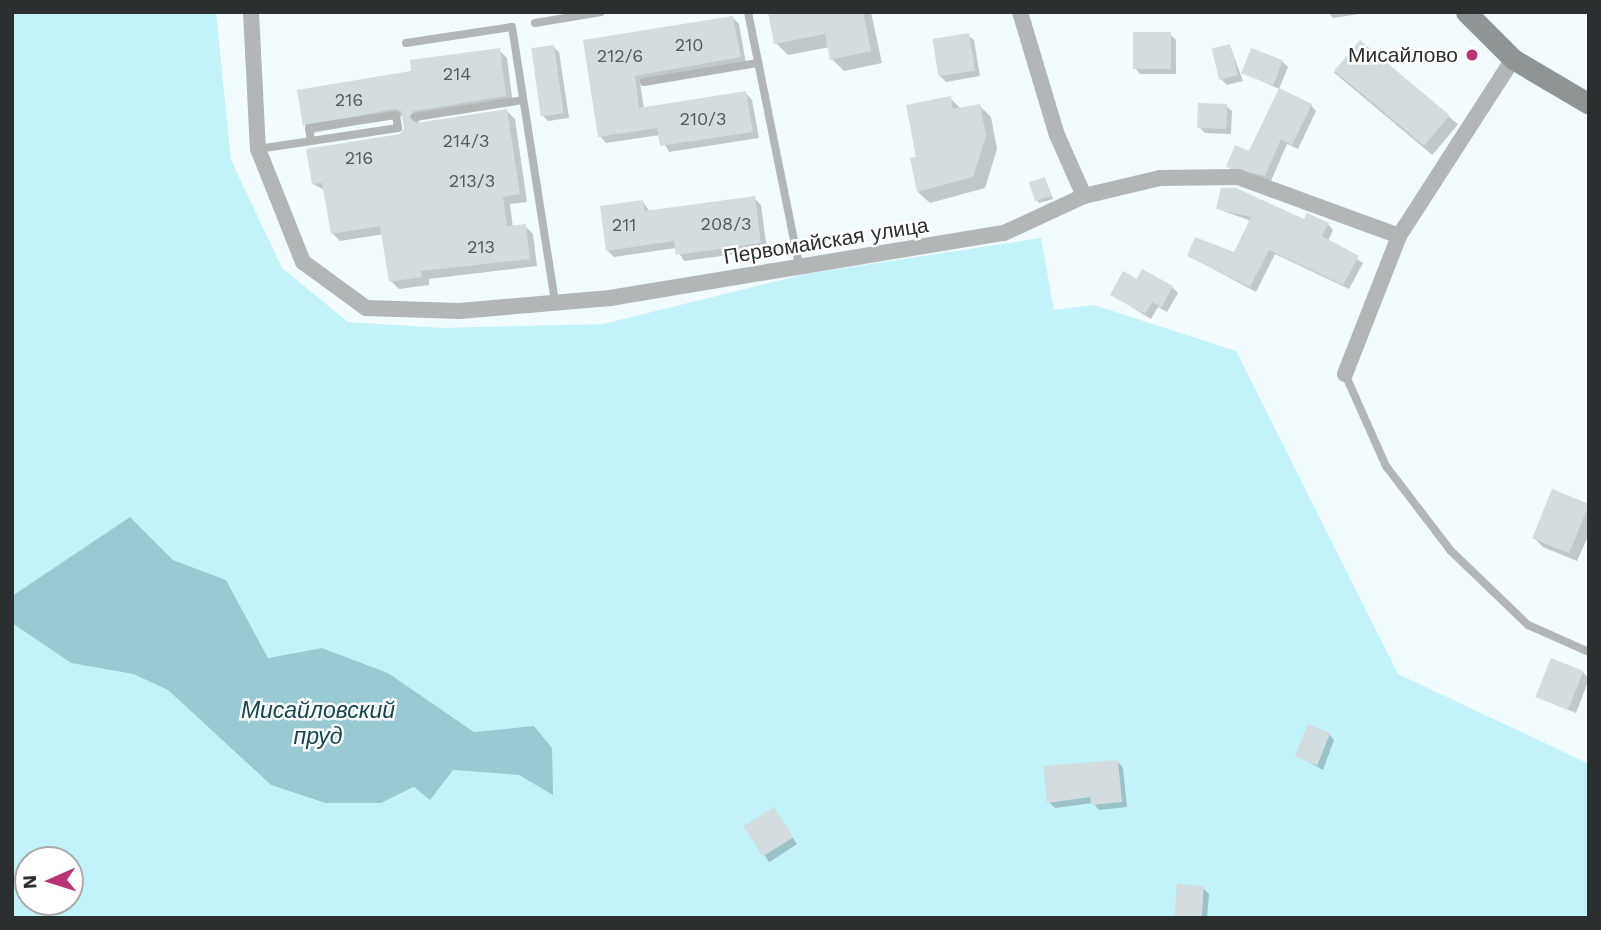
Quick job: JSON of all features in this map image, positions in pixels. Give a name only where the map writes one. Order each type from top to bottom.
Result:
[{"type":"main road","points":[[1466,12],[1513,59],[1589,104]]},
{"type":"street","name":"Первомайская улица","points":[[251,12],[258,149],[303,262],[366,308],[459,311],[555,303],[1004,233],[1084,196],[1160,178],[1238,177],[1399,236]]},
{"type":"street","points":[[1020,12],[1057,135],[1084,196]]},
{"type":"street","points":[[1345,373],[1399,236],[1513,59]]},
{"type":"lane","points":[[535,23],[601,12]]},
{"type":"lane","points":[[748,12],[799,266]]},
{"type":"lane","points":[[406,43],[512,27],[555,303]]},
{"type":"lane","points":[[644,82],[758,62]]},
{"type":"lane","points":[[415,117],[523,100]]},
{"type":"lane","points":[[258,149],[312,141],[398,128],[396,115],[309,128],[312,141]]},
{"type":"lane","points":[[1345,373],[1385,466],[1451,551],[1528,625],[1589,652]]},
{"type":"shaded area","points":[[12,12],[216,12],[231,160],[282,268],[348,322],[442,328],[603,324],[805,274],[1041,238],[1054,310],[1094,305],[1236,351],[1398,674],[1589,764],[1589,918],[12,918],[12,623],[71,663],[133,674],[168,690],[271,785],[324,803],[381,803],[453,770],[519,775],[553,794],[534,726],[474,732],[388,673],[322,648],[268,658],[226,580],[173,560],[130,517],[12,596]]},
{"type":"water","name":"Мисайловский пруд","points":[[130,517],[173,560],[226,580],[268,658],[322,648],[388,673],[474,732],[534,726],[552,748],[553,795],[519,775],[453,770],[430,800],[414,787],[381,803],[325,803],[271,785],[168,690],[133,674],[71,663],[12,623],[12,596]]},
{"type":"building","points":[[768,12],[863,12],[871,51],[830,60],[825,34],[774,44]]},
{"type":"building","points":[[733,16],[741,57],[635,76],[639,108],[746,91],[753,132],[660,146],[657,128],[598,137],[583,40]]},
{"type":"building","points":[[1133,32],[1171,32],[1171,69],[1133,69]]},
{"type":"building","points":[[969,33],[975,71],[938,76],[932,39]]},
{"type":"building","points":[[1360,40],[1450,115],[1424,146],[1334,71]]},
{"type":"building","points":[[1230,44],[1238,75],[1219,80],[1212,49]]},
{"type":"building","points":[[554,45],[564,113],[541,117],[531,48]]},
{"type":"building","points":[[500,48],[506,96],[414,111],[409,117],[416,123],[507,109],[520,194],[503,197],[507,226],[526,224],[530,259],[421,271],[422,277],[389,282],[380,226],[331,234],[322,183],[312,184],[306,149],[400,134],[404,128],[401,111],[395,109],[303,126],[297,90],[411,71],[410,60]]},
{"type":"building","points":[[1251,48],[1283,60],[1273,85],[1241,73]]},
{"type":"building","points":[[1279,88],[1312,104],[1292,145],[1281,139],[1265,176],[1226,167],[1235,145],[1249,151]]},
{"type":"building","points":[[951,96],[953,109],[980,104],[986,136],[973,177],[917,192],[910,158],[916,157],[906,105]]},
{"type":"building","points":[[1198,103],[1227,104],[1226,129],[1197,128]]},
{"type":"building","points":[[1045,177],[1051,196],[1035,201],[1029,182]]},
{"type":"building","points":[[1221,188],[1236,188],[1304,219],[1307,213],[1329,223],[1322,236],[1359,256],[1343,285],[1269,250],[1250,287],[1187,256],[1195,237],[1234,252],[1251,217],[1216,209]]},
{"type":"building","points":[[755,196],[761,243],[676,255],[674,241],[606,251],[600,206],[643,200],[645,211]]},
{"type":"building","points":[[1142,269],[1173,286],[1161,308],[1152,302],[1145,314],[1110,295],[1123,271],[1137,279]]},
{"type":"building","points":[[1552,489],[1589,504],[1569,553],[1532,538]]},
{"type":"building","points":[[1551,658],[1583,671],[1568,710],[1535,697]]},
{"type":"building","points":[[1308,724],[1330,733],[1317,765],[1295,756]]},
{"type":"building","points":[[1118,760],[1122,802],[1091,805],[1090,797],[1047,803],[1043,766]]},
{"type":"building","points":[[774,807],[793,838],[763,857],[743,826]]},
{"type":"building","points":[[1177,884],[1204,886],[1202,918],[1175,918]]},
{"type":"place","name":"Мисайлово","points":[[1472,55]]}]
